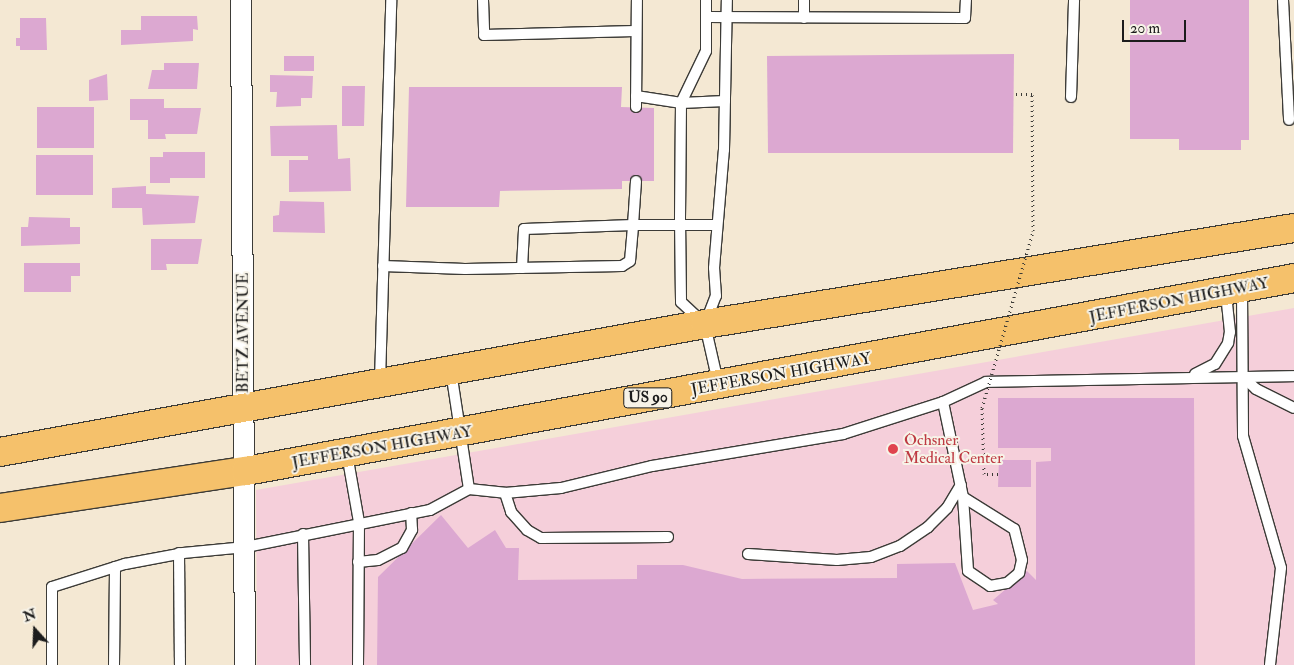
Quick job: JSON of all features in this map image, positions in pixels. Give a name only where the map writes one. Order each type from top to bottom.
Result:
[{"type":"main road","points":[[0,452],[244,410],[704,324],[1294,228]]},
{"type":"main road","name":"JEFFERSON HIGHWAY","points":[[0,508],[246,471],[1294,278]]},
{"type":"street","name":"BETZ AVENUE","points":[[241,0],[246,471],[245,665]]},
{"type":"lane","points":[[380,384],[391,0]]},
{"type":"lane","points":[[483,0],[484,35],[634,31]]},
{"type":"lane","points":[[636,107],[634,31],[637,0]]},
{"type":"lane","points":[[706,0],[706,51],[681,103],[681,302],[704,324],[719,385]]},
{"type":"lane","points":[[704,324],[716,296],[717,226],[725,101],[727,0]]},
{"type":"lane","points":[[804,0],[804,18]]},
{"type":"lane","points":[[706,17],[966,18],[966,0]]},
{"type":"lane","points":[[1071,97],[1074,0]]},
{"type":"lane","points":[[1283,0],[1289,120]]},
{"type":"lane","points":[[636,96],[681,103],[725,101]]},
{"type":"lane","points":[[383,266],[522,268],[622,266],[630,261],[636,181]]},
{"type":"lane","points":[[522,268],[524,230],[633,225],[717,226]]},
{"type":"lane","points":[[1191,376],[1215,364],[1228,342],[1234,290]]},
{"type":"lane","points":[[1234,290],[1242,376],[1243,436],[1281,568],[1270,665]]},
{"type":"lane","points":[[451,370],[462,432],[469,489]]},
{"type":"lane","points":[[52,665],[52,587],[115,567],[179,554],[246,547],[359,522],[430,510],[469,489],[505,494],[561,488],[652,466],[751,452],[843,434],[943,402],[986,382],[1191,376],[1294,376]]},
{"type":"lane","points":[[1242,376],[1256,389],[1294,408]]},
{"type":"lane","points":[[943,402],[963,497],[968,571],[990,586],[1007,583],[1019,573],[1022,560],[1014,529],[963,497]]},
{"type":"lane","points":[[346,453],[359,522],[358,665]]},
{"type":"lane","points":[[748,554],[837,560],[871,557],[900,546],[928,527],[947,508],[961,485]]},
{"type":"lane","points":[[505,494],[511,512],[527,530],[541,538],[668,537]]},
{"type":"lane","points":[[358,562],[378,560],[402,548],[412,530],[411,514]]},
{"type":"lane","points":[[303,534],[305,665]]},
{"type":"lane","points":[[179,554],[180,665]]},
{"type":"lane","points":[[114,665],[115,567]]},
{"type":"path","points":[[998,474],[984,474],[982,408],[1032,231],[1032,94],[1014,94]]},
{"type":"shaded area","name":"Ochsner Medical Center","points":[[1294,308],[1294,665],[257,665],[256,490]]},
{"type":"building","points":[[1130,0],[1249,0],[1249,140],[1241,140],[1241,150],[1179,150],[1179,139],[1130,139]]},
{"type":"building","points":[[141,16],[197,16],[198,30],[193,29],[193,41],[121,45],[121,30],[141,30]]},
{"type":"building","points":[[20,18],[46,18],[47,50],[20,50],[20,46],[16,46],[16,38],[20,38]]},
{"type":"building","points":[[1014,54],[1013,153],[768,153],[767,56]]},
{"type":"building","points":[[284,56],[314,56],[314,71],[284,71]]},
{"type":"building","points":[[164,63],[199,63],[197,89],[148,89],[152,70],[164,70]]},
{"type":"building","points":[[107,74],[108,100],[89,101],[89,80]]},
{"type":"building","points":[[270,75],[313,76],[312,98],[301,98],[301,106],[276,107],[277,92],[270,92]]},
{"type":"building","points":[[342,86],[365,86],[364,126],[342,126]]},
{"type":"building","points":[[409,87],[622,87],[621,107],[654,108],[654,181],[622,181],[622,189],[500,191],[499,207],[406,207]]},
{"type":"building","points":[[130,99],[164,99],[164,108],[201,108],[197,134],[165,134],[166,139],[148,139],[148,120],[130,120]]},
{"type":"building","points":[[37,107],[94,107],[94,148],[37,148]]},
{"type":"building","points":[[337,125],[338,159],[350,158],[351,191],[289,192],[289,160],[308,160],[308,156],[271,156],[270,126]]},
{"type":"building","points":[[163,152],[205,152],[205,178],[170,178],[170,183],[150,183],[150,157],[163,157]]},
{"type":"building","points":[[36,155],[93,155],[93,195],[36,195]]},
{"type":"building","points":[[146,186],[146,194],[199,196],[195,223],[143,225],[142,208],[112,208],[112,188]]},
{"type":"building","points":[[280,201],[324,202],[325,233],[273,232],[273,216],[279,215]]},
{"type":"building","points":[[29,217],[70,218],[70,227],[80,227],[80,244],[21,246],[21,227],[28,227]]},
{"type":"building","points":[[151,239],[202,239],[198,264],[166,264],[167,270],[151,270]]},
{"type":"building","points":[[24,263],[80,263],[80,276],[71,276],[71,292],[24,292]]},
{"type":"building","points":[[998,398],[1194,398],[1195,665],[377,665],[378,577],[441,515],[468,548],[495,530],[506,548],[519,548],[518,580],[637,579],[637,565],[683,565],[742,579],[897,578],[897,564],[955,563],[973,610],[998,604],[993,600],[1027,571],[1036,580],[1036,462],[1051,461],[1051,448],[998,448]]},
{"type":"building","points":[[999,460],[1031,460],[1031,487],[998,487]]},
{"type":"place","name":"Ochsner Medical Center","points":[[893,449]]}]
